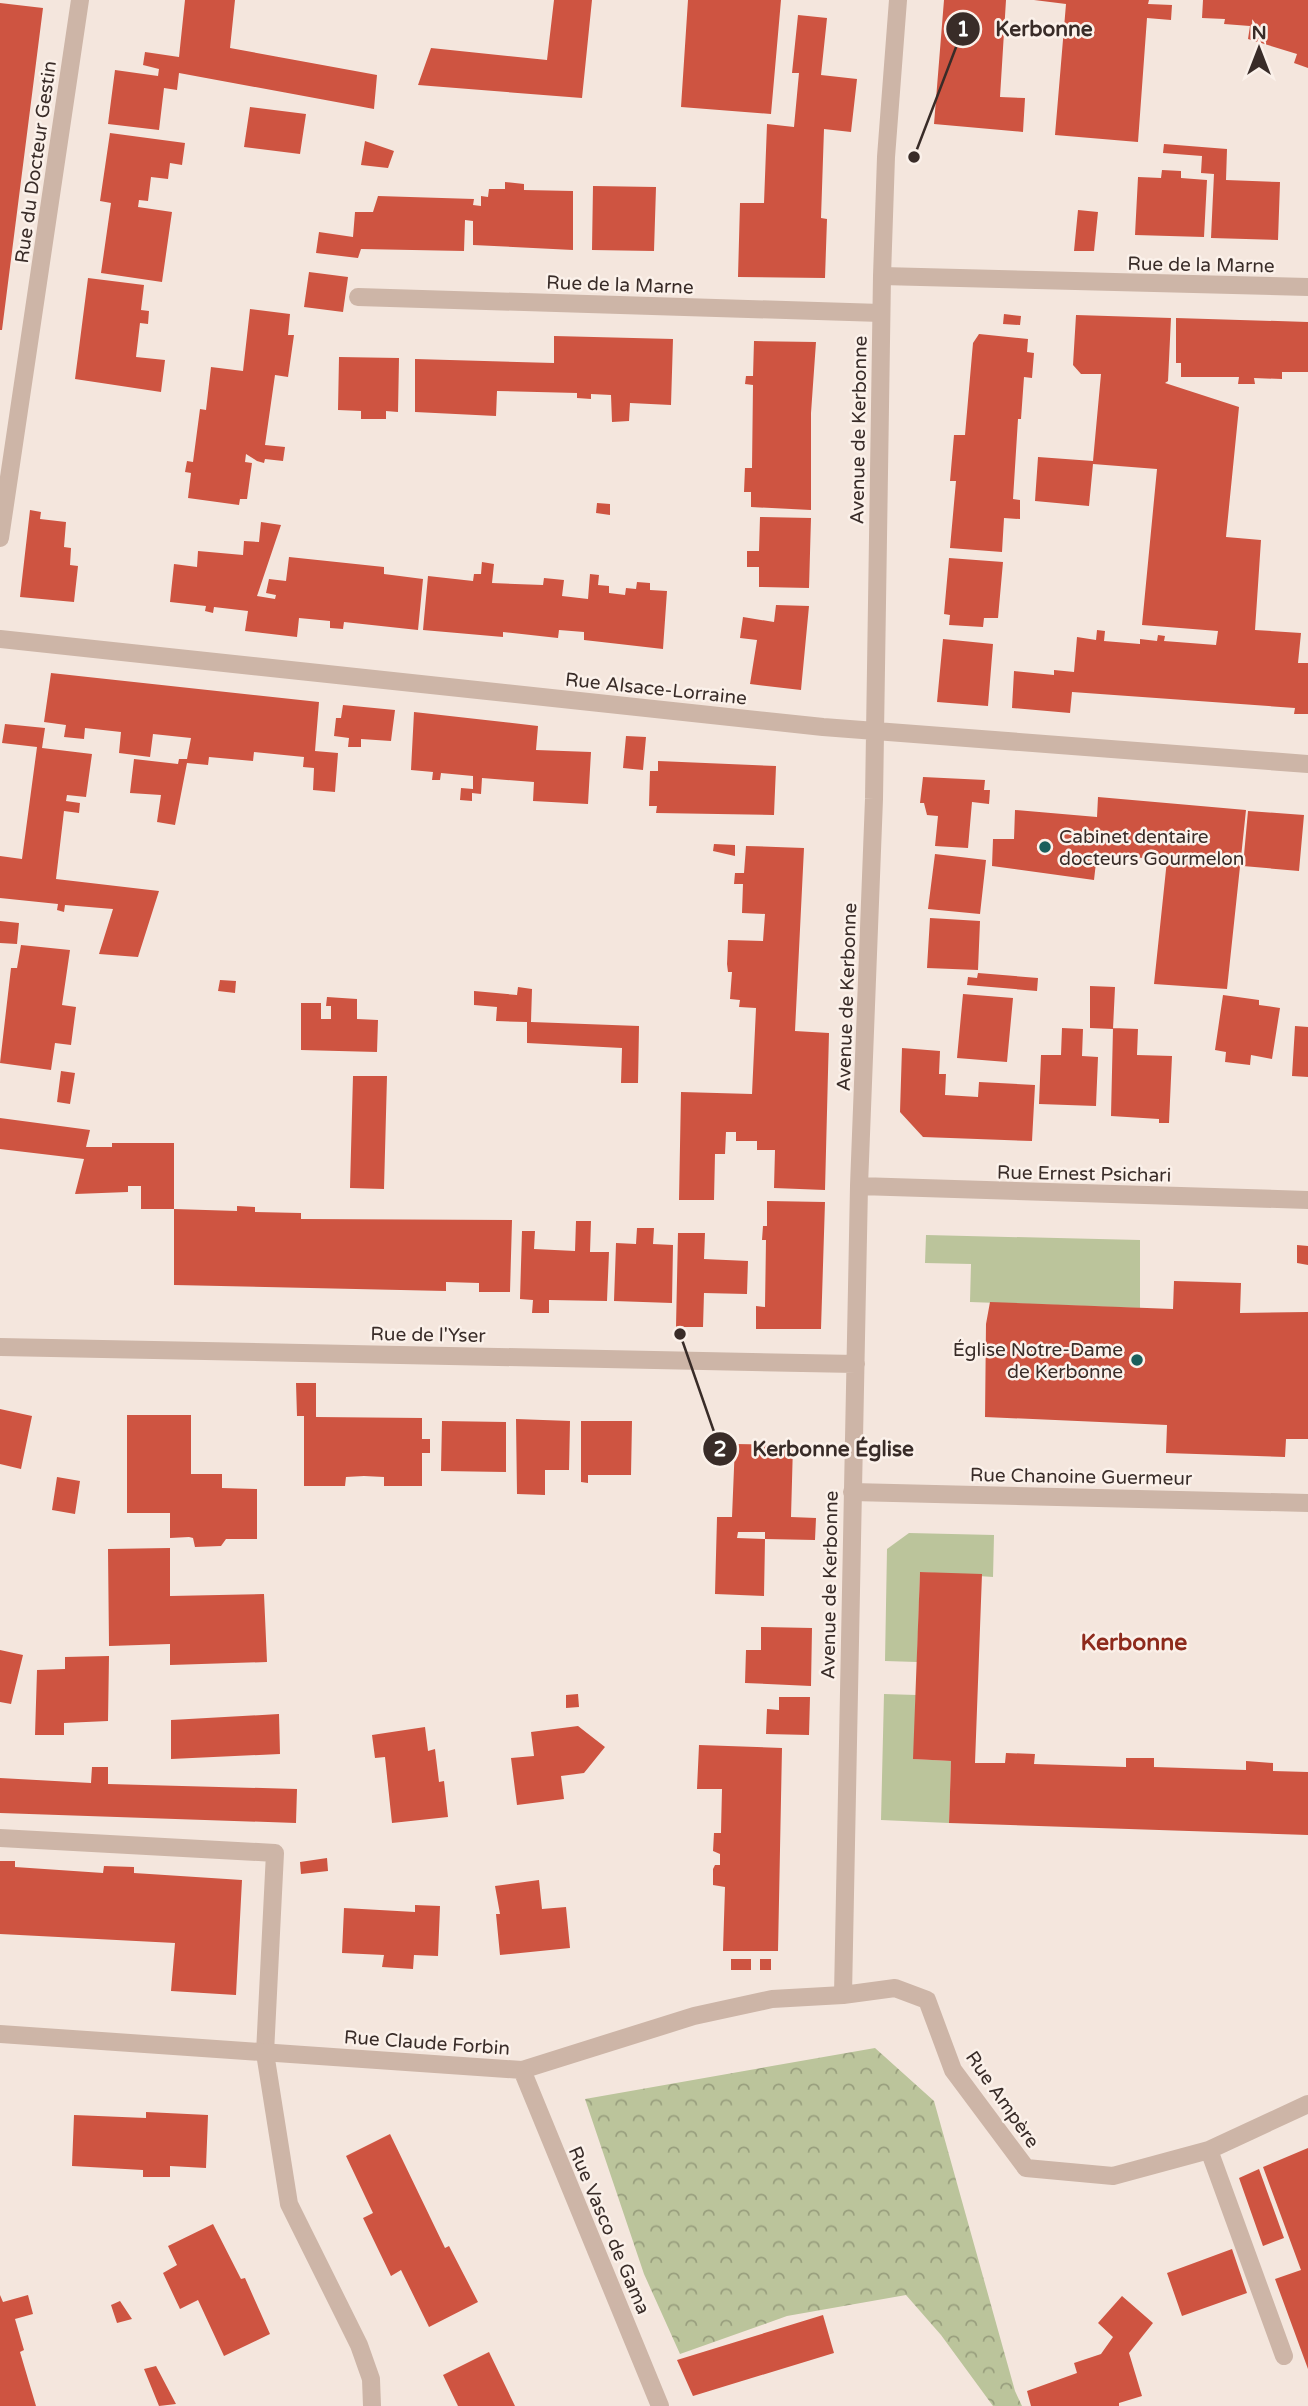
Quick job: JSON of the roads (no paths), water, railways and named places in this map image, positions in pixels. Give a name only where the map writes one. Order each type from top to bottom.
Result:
[{"type":"street","name":"Rue du Docteur Gestin","points":[[0,538],[80,0]]},
{"type":"street","name":"Avenue de Kerbonne","points":[[842,1995],[859,1186],[875,730],[882,276],[886,157],[898,0]]},
{"type":"street","name":"Rue de la Marne","points":[[882,276],[1308,287]]},
{"type":"street","name":"Rue de la Marne","points":[[358,297],[881,313]]},
{"type":"street","name":"Rue Alsace-Lorraine","points":[[0,639],[809,726],[1308,764]]},
{"type":"street","name":"Rue Ernest Psichari","points":[[859,1186],[1308,1200]]},
{"type":"street","name":"Rue de l'Yser","points":[[0,1347],[856,1364]]},
{"type":"street","name":"Rue Chanoine Guermeur","points":[[852,1492],[1308,1503]]},
{"type":"street","points":[[0,1838],[275,1853],[265,2053],[289,2204],[359,2345],[371,2379],[372,2406]]},
{"type":"street","name":"Rue Ampère","points":[[842,1995],[895,1988],[927,2000],[953,2070],[1026,2168],[1113,2176],[1209,2150],[1308,2104]]},
{"type":"street","name":"Rue Claude Forbin","points":[[0,2034],[522,2070],[694,2016],[772,1999],[842,1995]]},
{"type":"street","name":"Rue Vasco de Gama","points":[[522,2070],[660,2406]]},
{"type":"street","points":[[1209,2150],[1284,2356]]},
{"type":"place","name":"Kerbonne","points":[[914,157]]},
{"type":"place","name":"Cabinet dentaire docteurs Gourmelon","points":[[1045,847]]},
{"type":"place","name":"Kerbonne Église","points":[[680,1334]]},
{"type":"place","name":"Église Notre-Dame de Kerbonne","points":[[1137,1360]]},
{"type":"district","name":"Kerbonne","points":[[1134,1642]]}]
